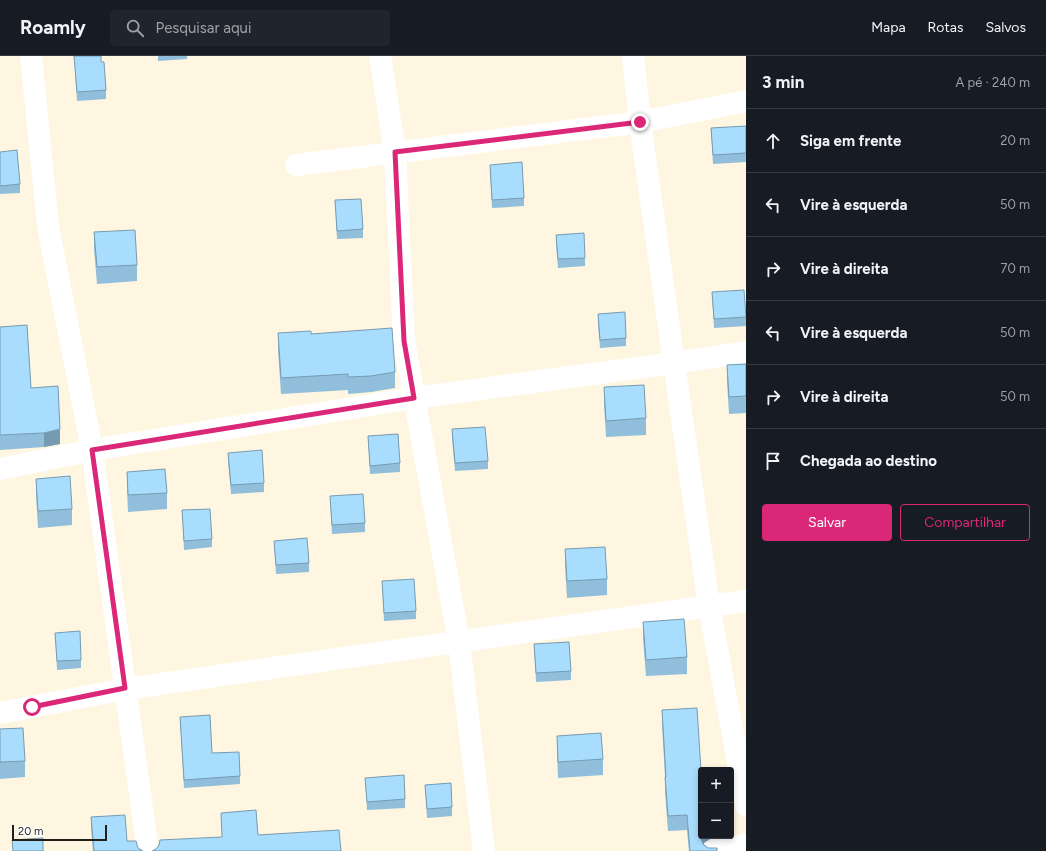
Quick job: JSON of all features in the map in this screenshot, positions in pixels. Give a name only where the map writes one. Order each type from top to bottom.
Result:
[{"type":"street","points":[[31,56],[48,226],[92,450],[148,851]]},
{"type":"street","points":[[380,56],[395,152],[404,341],[458,642],[484,851]]},
{"type":"street","points":[[633,56],[640,122],[709,606],[746,805]]},
{"type":"street","points":[[296,165],[640,122],[746,101]]},
{"type":"street","points":[[0,469],[92,450],[414,398],[746,352]]},
{"type":"street","points":[[0,714],[125,688],[746,600]]},
{"type":"street","points":[[713,851],[746,846]]},
{"type":"building","points":[[74,56],[101,56],[101,62],[104,62],[106,90],[77,92]]},
{"type":"building","points":[[746,126],[746,153],[713,155],[711,128]]},
{"type":"building","points":[[17,150],[20,184],[0,186],[0,152]]},
{"type":"building","points":[[522,162],[524,198],[492,200],[490,165]]},
{"type":"building","points":[[361,199],[363,229],[337,231],[335,200]]},
{"type":"building","points":[[135,230],[137,265],[97,267],[94,232]]},
{"type":"building","points":[[584,233],[585,258],[558,259],[556,235]]},
{"type":"building","points":[[744,290],[746,317],[714,319],[712,292]]},
{"type":"building","points":[[625,312],[626,338],[600,340],[598,314]]},
{"type":"building","points":[[27,325],[31,388],[58,386],[60,429],[44,433],[0,435],[0,327]]},
{"type":"building","points":[[392,328],[395,372],[371,376],[348,377],[348,374],[281,378],[278,333],[311,331],[311,334]]},
{"type":"building","points":[[746,364],[746,396],[729,397],[727,365]]},
{"type":"building","points":[[644,385],[646,418],[606,421],[604,387]]},
{"type":"building","points":[[485,427],[488,461],[455,463],[452,429]]},
{"type":"building","points":[[398,434],[400,463],[370,466],[368,436]]},
{"type":"building","points":[[262,450],[264,483],[231,485],[228,453]]},
{"type":"building","points":[[165,469],[167,493],[128,495],[127,472]]},
{"type":"building","points":[[70,476],[72,509],[38,511],[36,479]]},
{"type":"building","points":[[363,494],[365,523],[332,525],[330,496]]},
{"type":"building","points":[[210,509],[212,539],[184,541],[182,510]]},
{"type":"building","points":[[307,538],[309,563],[276,565],[274,541]]},
{"type":"building","points":[[605,547],[607,579],[567,581],[565,549]]},
{"type":"building","points":[[414,579],[416,611],[384,613],[382,581]]},
{"type":"building","points":[[684,619],[687,657],[646,660],[643,622]]},
{"type":"building","points":[[80,631],[81,660],[57,661],[55,633]]},
{"type":"building","points":[[569,642],[571,671],[536,673],[534,644]]},
{"type":"building","points":[[697,708],[701,767],[698,767],[698,839],[701,839],[703,844],[708,848],[717,848],[717,851],[690,851],[687,815],[668,816],[662,710]]},
{"type":"building","points":[[210,715],[212,753],[239,752],[240,776],[184,780],[180,717]]},
{"type":"building","points":[[23,728],[25,761],[0,762],[0,729]]},
{"type":"building","points":[[601,733],[603,759],[558,762],[557,736]]},
{"type":"building","points":[[404,775],[405,799],[367,802],[365,778]]},
{"type":"building","points":[[451,783],[452,807],[427,809],[425,785]]},
{"type":"building","points":[[256,810],[258,835],[339,830],[341,851],[152,851],[159,845],[160,840],[222,837],[221,813]]},
{"type":"building","points":[[125,815],[127,841],[136,841],[138,848],[143,851],[94,851],[91,817]]},
{"type":"building","points":[[43,838],[43,851],[13,851],[12,840]]},
{"type":"route","points":[[32,707],[125,688],[92,450],[414,398],[404,341],[395,152],[640,122]]}]
